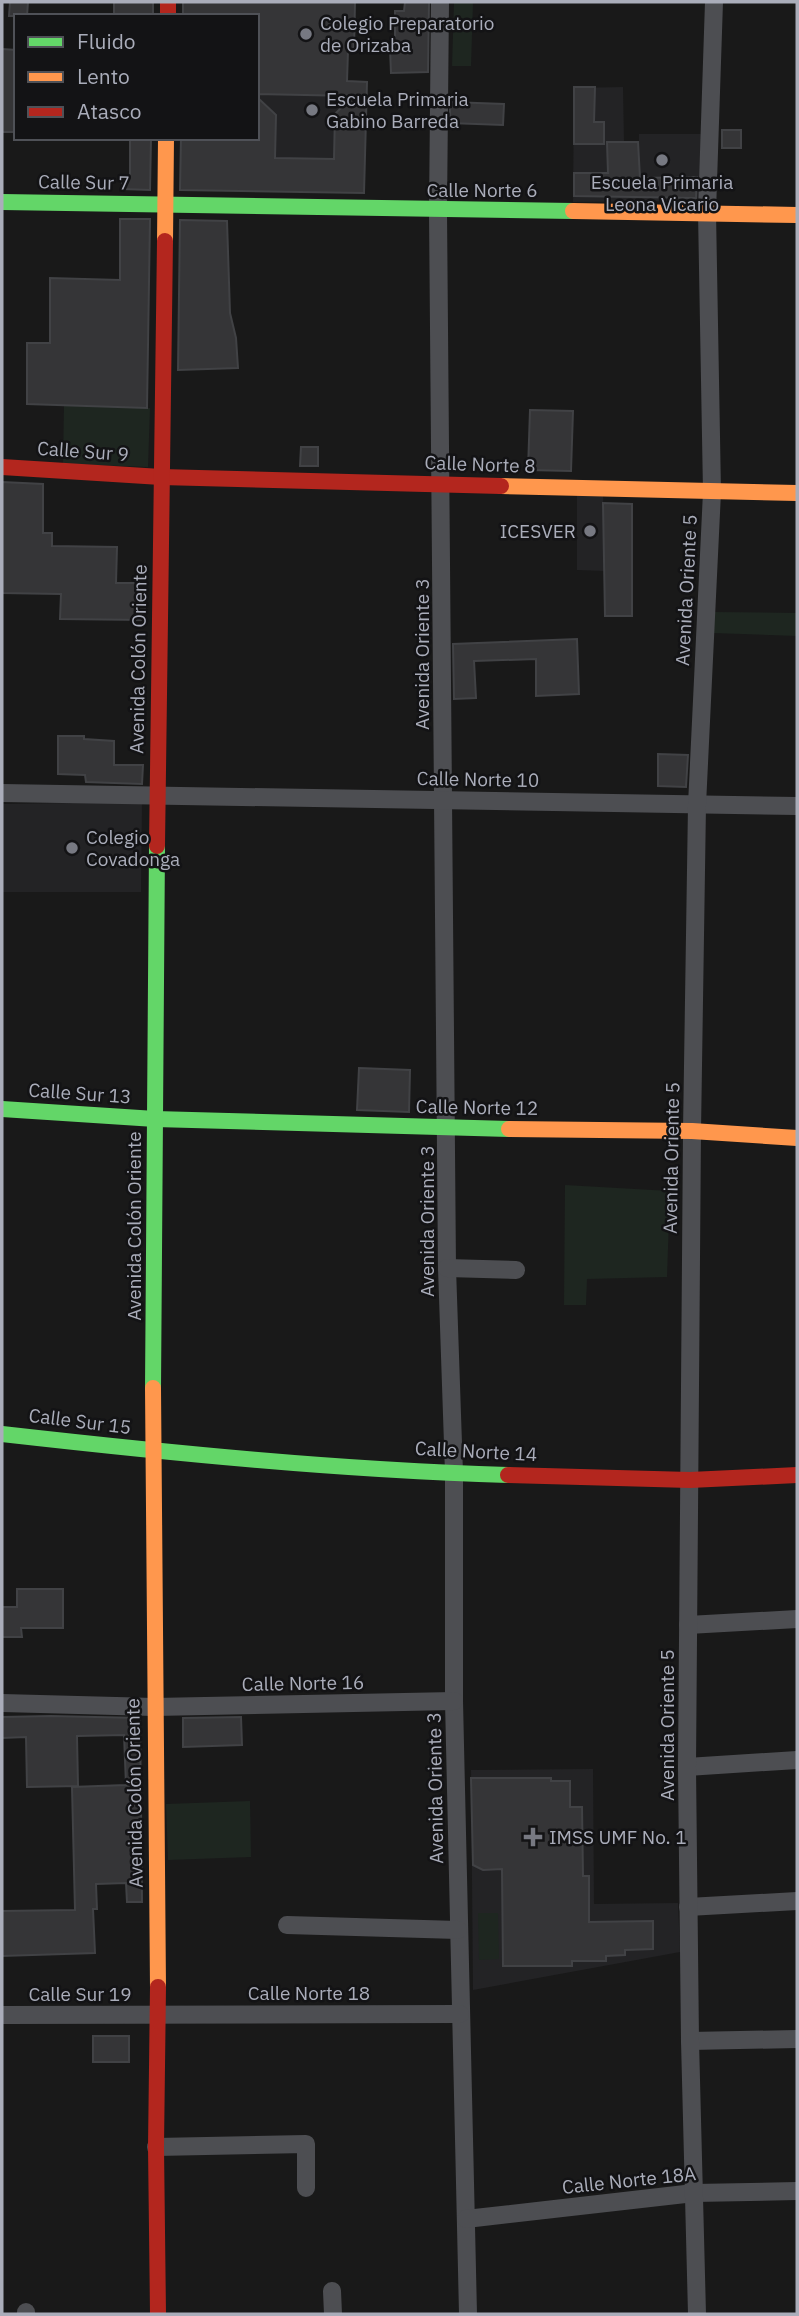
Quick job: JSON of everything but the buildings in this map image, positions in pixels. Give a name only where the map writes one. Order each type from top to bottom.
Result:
[{"type":"street","name":"Avenida Oriente 3","points":[[440,2],[438,211],[448,1128],[447,1268],[454,1473],[454,1701],[468,2314]]},
{"type":"street","name":"Avenida Oriente 5","points":[[697,2314],[688,1907],[688,1625],[697,804],[712,492],[707,212],[714,2]]},
{"type":"street","name":"Avenida Colón Oriente","points":[[158,2314],[153,1451],[157,795],[166,140]]},
{"type":"street","name":"Calle Sur 7","points":[[2,202],[166,205]]},
{"type":"street","name":"Calle Norte 6","points":[[166,205],[797,215]]},
{"type":"street","name":"Calle Sur 9","points":[[2,467],[161,477]]},
{"type":"street","name":"Calle Norte 8","points":[[161,477],[797,493]]},
{"type":"street","name":"Calle Norte 10","points":[[2,793],[797,806]]},
{"type":"street","name":"Calle Sur 13","points":[[2,1109],[155,1119]]},
{"type":"street","name":"Calle Norte 12","points":[[155,1119],[448,1128],[692,1131],[797,1138]]},
{"type":"street","points":[[447,1268],[516,1270]]},
{"type":"street","name":"Calle Sur 15","points":[[2,1434],[153,1451]]},
{"type":"street","name":"Calle Norte 14","points":[[153,1451],[454,1473],[690,1480],[797,1475]]},
{"type":"street","points":[[688,1625],[797,1619]]},
{"type":"street","name":"Calle Norte 16","points":[[2,1703],[154,1707],[454,1701]]},
{"type":"street","points":[[687,1767],[797,1760]]},
{"type":"street","points":[[688,1907],[797,1901]]},
{"type":"street","points":[[287,1926],[458,1930]]},
{"type":"street","name":"Calle Norte 18","points":[[158,2015],[460,2014]]},
{"type":"street","name":"Calle Sur 19","points":[[2,2015],[158,2015]]},
{"type":"street","points":[[690,2041],[797,2039]]},
{"type":"street","points":[[156,2147],[306,2144],[306,2188]]},
{"type":"street","name":"Calle Norte 18A","points":[[466,2219],[694,2193],[797,2191]]},
{"type":"street","points":[[332,2291],[333,2314]]},
{"type":"shaded area","name":"Escuela Primaria Gabino Barreda","points":[[251,2],[355,2],[354,51],[348,52],[347,81],[367,82],[364,193],[218,190],[256,140],[259,140],[259,14],[250,14]]},
{"type":"shaded area","points":[[454,2],[473,2],[471,66],[452,66]]},
{"type":"shaded area","points":[[623,87],[624,142],[639,142],[639,134],[701,134],[700,201],[573,202],[574,88]]},
{"type":"shaded area","points":[[64,404],[150,408],[148,467],[63,464]]},
{"type":"shaded area","name":"ICESVER","points":[[577,492],[603,492],[605,571],[577,570]]},
{"type":"shaded area","points":[[712,612],[797,613],[797,636],[712,633]]},
{"type":"shaded area","name":"Colegio Covadonga","points":[[142,802],[141,892],[2,892],[2,804]]},
{"type":"shaded area","points":[[565,1185],[670,1191],[667,1277],[587,1279],[586,1305],[564,1305]]},
{"type":"shaded area","name":"IMSS UMF No. 1","points":[[593,1769],[594,1904],[678,1903],[680,1952],[473,1990],[471,1770]]},
{"type":"shaded area","points":[[250,1801],[251,1857],[168,1860],[166,1804]]},
{"type":"shaded area","points":[[478,1913],[498,1913],[499,1959],[479,1960]]},
{"type":"traffic: fast","points":[[2,202],[573,211]]},
{"type":"traffic: fast","points":[[153,1388],[157,846]]},
{"type":"traffic: fast","points":[[2,1109],[155,1119],[509,1129]]},
{"type":"traffic: fast","points":[[2,1434],[255,1460],[508,1475]]},
{"type":"traffic: slow","points":[[165,241],[166,140]]},
{"type":"traffic: slow","points":[[573,211],[797,215]]},
{"type":"traffic: slow","points":[[501,486],[797,493]]},
{"type":"traffic: slow","points":[[509,1129],[692,1131],[797,1138]]},
{"type":"traffic: slow","points":[[153,1388],[158,1987]]},
{"type":"traffic: jam","points":[[168,2],[168,14]]},
{"type":"traffic: jam","points":[[157,846],[165,241]]},
{"type":"traffic: jam","points":[[2,467],[161,477],[501,486]]},
{"type":"traffic: jam","points":[[508,1475],[690,1480],[797,1475]]},
{"type":"traffic: jam","points":[[158,1987],[158,2314]]},
{"type":"place","name":"Colegio Preparatorio de Orizaba","points":[[306,34]]},
{"type":"place","name":"Escuela Primaria Gabino Barreda","points":[[312,110]]},
{"type":"place","name":"Escuela Primaria Leona Vicario","points":[[662,160]]},
{"type":"place","name":"ICESVER","points":[[590,531]]},
{"type":"place","name":"Colegio Covadonga","points":[[72,848]]},
{"type":"place","name":"IMSS UMF No. 1","points":[[533,1837]]}]
